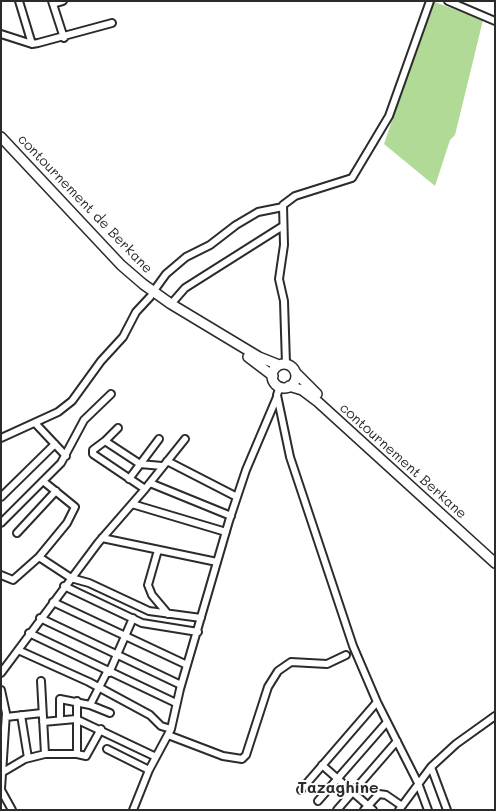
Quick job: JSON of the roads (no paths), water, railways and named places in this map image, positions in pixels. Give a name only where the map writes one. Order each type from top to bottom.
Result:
[{"type":"highway","name":"contournement de Berkane","points":[[1,137],[121,265],[151,294],[172,304],[264,360],[282,365]]},
{"type":"highway","points":[[1,145],[117,269],[151,294],[256,362],[273,376]]},
{"type":"highway","points":[[295,372],[296,379],[290,386],[278,391],[273,376],[274,370],[282,365],[292,367],[308,387],[495,556]]},
{"type":"highway","name":"contournement Berkane","points":[[290,386],[302,390],[318,402],[495,563]]},
{"type":"street","points":[[19,1],[32,44]]},
{"type":"street","points":[[63,1],[52,3],[64,38]]},
{"type":"street","points":[[1,438],[58,412],[72,401],[101,361],[123,336],[136,312],[166,274],[186,257],[210,245],[236,225],[258,212],[283,207],[295,196],[352,178],[389,116],[430,1]]},
{"type":"street","points":[[448,1],[495,21]]},
{"type":"street","points":[[2,33],[32,44],[64,38],[112,22]]},
{"type":"street","points":[[282,365],[284,301],[279,279],[284,245],[283,207]]},
{"type":"street","points":[[172,304],[185,288],[283,226]]},
{"type":"street","points":[[133,810],[149,770],[169,732],[237,497],[278,391]]},
{"type":"street","points":[[278,391],[285,437],[299,487],[353,646],[377,702],[418,782],[428,810]]},
{"type":"street","points":[[1,523],[66,456],[84,420],[111,394]]},
{"type":"street","points":[[35,423],[66,456]]},
{"type":"street","points":[[118,428],[92,450],[93,454],[145,490]]},
{"type":"street","points":[[129,479],[159,439]]},
{"type":"street","points":[[1,673],[64,586],[102,538],[145,490],[164,463],[185,439]]},
{"type":"street","points":[[105,440],[140,464],[164,463],[237,497]]},
{"type":"street","points":[[1,497],[55,444]]},
{"type":"street","points":[[1,575],[11,580],[15,579],[39,557],[75,510],[73,504],[43,481]]},
{"type":"street","points":[[150,483],[231,516]]},
{"type":"street","points":[[17,533],[56,491]]},
{"type":"street","points":[[132,504],[226,532]]},
{"type":"street","points":[[102,538],[217,562]]},
{"type":"street","points":[[158,550],[148,585],[152,595],[168,614]]},
{"type":"street","points":[[39,557],[71,578],[93,585],[149,611],[201,618]]},
{"type":"street","points":[[64,586],[148,624],[198,632]]},
{"type":"street","points":[[53,602],[187,666]]},
{"type":"street","points":[[40,618],[181,686]]},
{"type":"street","points":[[90,705],[108,672],[133,618]]},
{"type":"street","points":[[29,633],[176,703]]},
{"type":"street","points":[[18,650],[100,688],[150,715],[169,732],[223,756],[242,759],[246,755],[268,687],[278,671],[291,662],[327,664],[346,655]]},
{"type":"street","points":[[41,681],[45,754]]},
{"type":"street","points":[[1,690],[6,717],[1,790],[12,810]]},
{"type":"street","points":[[60,720],[59,700],[77,701],[110,713]]},
{"type":"street","points":[[77,701],[77,754]]},
{"type":"street","points":[[301,790],[377,702]]},
{"type":"street","points":[[6,717],[42,712]]},
{"type":"street","points":[[22,715],[28,758]]},
{"type":"street","points":[[322,765],[368,808],[382,794],[400,808],[418,782],[432,767],[456,744],[495,716]]},
{"type":"street","points":[[43,722],[76,719],[101,729],[156,757]]},
{"type":"street","points":[[318,801],[388,722]]},
{"type":"street","points":[[3,772],[28,758],[45,754],[77,754],[86,756],[101,729]]},
{"type":"street","points":[[337,810],[397,742]]},
{"type":"street","points":[[107,749],[149,770]]},
{"type":"street","points":[[432,767],[447,810]]},
{"type":"district","name":"Tazaghine","points":[[338,788]]}]
